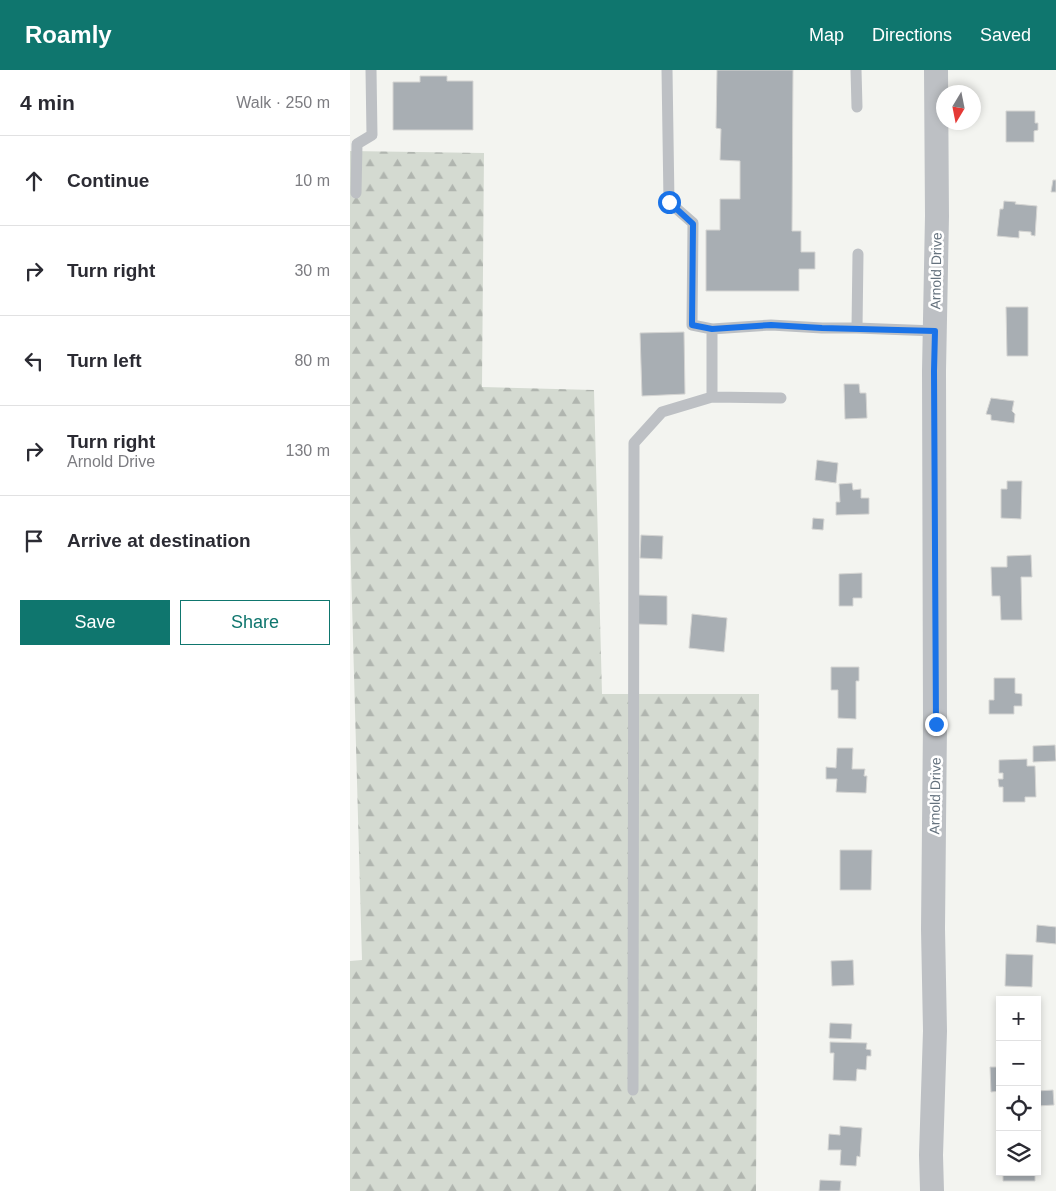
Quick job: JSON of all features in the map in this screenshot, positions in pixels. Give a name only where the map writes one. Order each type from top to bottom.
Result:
[{"type":"street","name":"Arnold Drive","points":[[932,1191],[935,1031],[933,929],[936,724],[934,391],[937,216],[936,70]]},
{"type":"lane","points":[[356,194],[357,144],[372,135],[371,70]]},
{"type":"lane","points":[[667,70],[669,202],[693,224],[692,325],[712,329],[771,325],[935,331]]},
{"type":"lane","points":[[856,70],[856,107]]},
{"type":"lane","points":[[857,328],[858,254]]},
{"type":"lane","points":[[712,329],[712,397]]},
{"type":"lane","points":[[633,1090],[634,443],[662,412],[712,397],[781,398]]},
{"type":"green space","points":[[350,151],[484,153],[482,387],[594,390],[602,694],[759,694],[756,1191],[350,1191],[350,961],[362,960],[350,532]]},
{"type":"building","points":[[717,70],[793,70],[792,231],[801,231],[801,252],[815,252],[815,269],[799,269],[799,291],[706,291],[706,230],[720,230],[720,199],[740,199],[740,161],[720,160],[721,129],[716,128]]},
{"type":"building","points":[[420,76],[447,76],[447,81],[473,81],[473,130],[393,130],[393,82],[420,82]]},
{"type":"building","points":[[1006,111],[1035,111],[1035,123],[1038,123],[1038,130],[1034,131],[1034,142],[1006,142]]},
{"type":"building","points":[[1053,180],[1056,180],[1056,192],[1051,192]]},
{"type":"building","points":[[1004,201],[1037,206],[1035,236],[1031,235],[1031,232],[1019,231],[1019,238],[997,236],[1000,209],[1003,209]]},
{"type":"building","points":[[1006,307],[1028,307],[1028,356],[1007,356]]},
{"type":"building","points":[[684,332],[685,394],[642,396],[640,333]]},
{"type":"building","points":[[844,384],[859,384],[860,393],[866,393],[867,418],[845,419]]},
{"type":"building","points":[[991,398],[1014,401],[1012,411],[1015,414],[1014,423],[991,420],[991,415],[986,414]]},
{"type":"building","points":[[817,460],[838,463],[836,483],[815,480]]},
{"type":"building","points":[[1007,481],[1022,481],[1021,519],[1001,518],[1001,489],[1007,489]]},
{"type":"building","points":[[852,483],[853,490],[861,489],[861,498],[869,498],[869,514],[836,515],[836,502],[840,502],[839,484]]},
{"type":"building","points":[[813,518],[824,519],[823,530],[812,529]]},
{"type":"building","points":[[641,535],[663,536],[662,559],[640,558]]},
{"type":"building","points":[[1031,555],[1032,577],[1021,577],[1022,620],[1001,620],[1000,596],[992,596],[991,567],[1007,567],[1007,556]]},
{"type":"building","points":[[862,573],[862,598],[853,598],[853,606],[839,606],[839,574]]},
{"type":"building","points":[[638,595],[667,596],[667,625],[638,624]]},
{"type":"building","points":[[692,614],[727,618],[724,652],[689,648]]},
{"type":"building","points":[[831,667],[859,667],[859,681],[856,681],[856,719],[838,718],[838,690],[831,690]]},
{"type":"building","points":[[994,678],[1015,678],[1015,693],[1022,694],[1022,706],[1014,706],[1014,714],[989,714],[989,700],[994,700]]},
{"type":"building","points":[[1055,745],[1056,761],[1033,762],[1033,746]]},
{"type":"building","points":[[837,748],[853,748],[852,769],[865,769],[864,776],[867,776],[866,793],[836,792],[837,779],[826,779],[826,767],[836,768]]},
{"type":"building","points":[[1027,759],[1027,766],[1035,766],[1036,797],[1025,797],[1025,802],[1003,802],[1003,787],[999,787],[998,779],[1003,779],[1003,773],[999,773],[999,760]]},
{"type":"building","points":[[840,850],[872,850],[871,890],[840,890]]},
{"type":"building","points":[[1037,925],[1056,927],[1056,944],[1036,942]]},
{"type":"building","points":[[1006,954],[1033,955],[1032,987],[1005,986]]},
{"type":"building","points":[[853,960],[854,985],[832,986],[831,961]]},
{"type":"building","points":[[830,1023],[852,1024],[851,1039],[829,1038]]},
{"type":"building","points":[[830,1042],[867,1043],[866,1049],[871,1050],[871,1056],[867,1056],[866,1070],[857,1069],[856,1081],[833,1080],[834,1053],[830,1053]]},
{"type":"building","points":[[990,1067],[996,1067],[996,1091],[991,1092]]},
{"type":"building","points":[[1053,1090],[1054,1105],[1041,1106],[1041,1091]]},
{"type":"building","points":[[840,1126],[862,1128],[860,1157],[857,1156],[856,1166],[840,1165],[841,1150],[828,1150],[829,1134],[840,1135]]},
{"type":"building","points":[[1003,1176],[1035,1176],[1035,1181],[1003,1181]]},
{"type":"building","points":[[820,1180],[841,1181],[840,1191],[819,1191]]},
{"type":"route","points":[[669,202],[693,224],[692,325],[712,329],[771,325],[935,331],[936,724]]}]
